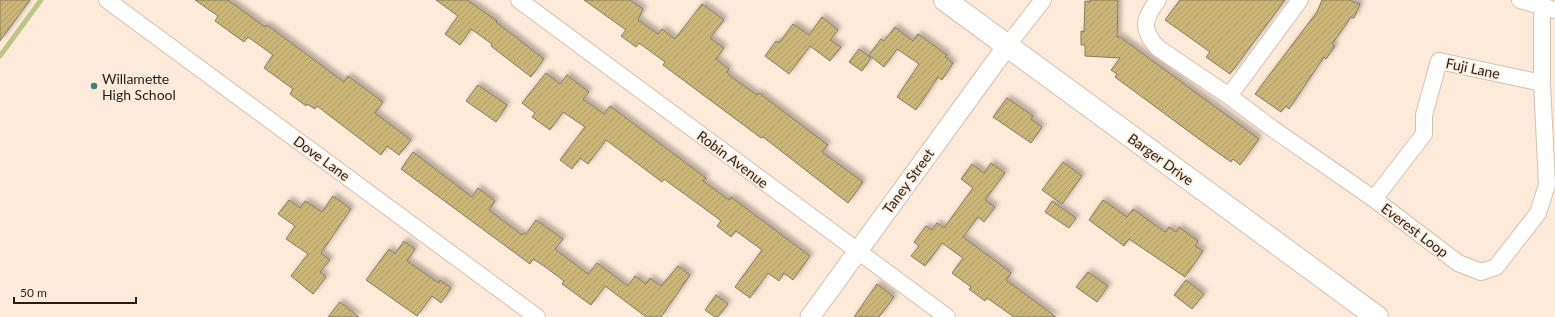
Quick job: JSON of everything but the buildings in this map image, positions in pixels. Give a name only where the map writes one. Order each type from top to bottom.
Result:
[{"type":"main road","name":"Barger Drive","points":[[944,0],[1377,317]]},
{"type":"street","name":"Dove Lane","points":[[107,0],[537,317]]},
{"type":"street","name":"Robin Avenue","points":[[519,0],[947,317]]},
{"type":"street","points":[[1007,46],[1043,0]]},
{"type":"street","name":"Everest Loop","points":[[1158,0],[1147,17],[1145,29],[1149,39],[1158,48],[1229,96],[1273,130],[1374,199],[1458,263],[1481,272],[1496,267],[1538,214],[1547,184],[1542,82],[1548,9]]},
{"type":"street","points":[[1229,96],[1300,0]]},
{"type":"street","points":[[1520,0],[1548,9]]},
{"type":"street","name":"Taney Street","points":[[810,317],[1007,46]]},
{"type":"street","name":"Fuji Lane","points":[[1374,199],[1424,134],[1424,115],[1439,61],[1542,82]]},
{"type":"waterway","points":[[0,56],[41,0]]},
{"type":"place","name":"Willamette High School","points":[[94,86]]}]
